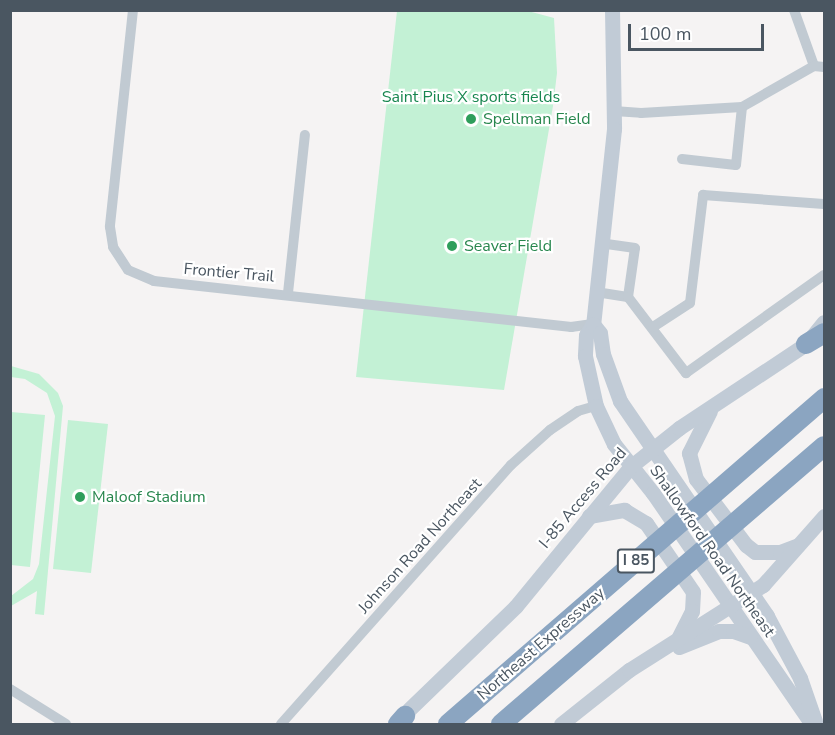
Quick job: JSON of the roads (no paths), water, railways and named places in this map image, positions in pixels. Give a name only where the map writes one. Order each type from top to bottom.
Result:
[{"type":"highway","points":[[806,344],[825,333]]},
{"type":"highway","name":"Northeast Expressway","points":[[448,724],[825,398]]},
{"type":"highway","name":"Northeast Expressway","points":[[501,724],[825,446]]},
{"type":"main road","name":"Shallowford Road Northeast","points":[[612,10],[614,111],[596,292],[592,324],[586,334],[585,356],[596,406],[630,466],[653,493],[750,637],[814,724]]},
{"type":"main road","name":"I-85 Access Road","points":[[398,722],[516,606],[630,466],[650,449],[806,344],[825,322]]},
{"type":"main road","name":"Shallowford Road Northeast","points":[[592,324],[600,333],[603,354],[620,401],[650,449],[752,593],[800,678],[814,724]]},
{"type":"main road","points":[[711,409],[689,453],[696,479],[746,545],[755,552],[780,552],[801,544]]},
{"type":"main road","points":[[589,516],[624,510],[646,523],[687,580],[694,603],[679,637]]},
{"type":"main road","points":[[561,724],[679,637],[732,608],[752,593],[777,572],[825,516]]},
{"type":"main road","points":[[659,651],[719,631],[733,631],[750,637]]},
{"type":"street","name":"Frontier Trail","points":[[133,10],[110,226],[119,259],[128,270],[154,281],[288,293],[571,327],[592,324]]},
{"type":"street","points":[[614,111],[641,113],[741,107],[819,66],[794,10]]},
{"type":"street","points":[[682,159],[736,165],[741,107]]},
{"type":"street","points":[[288,293],[305,135]]},
{"type":"street","points":[[653,327],[690,303],[703,195],[825,204]]},
{"type":"street","points":[[601,243],[635,248],[628,297]]},
{"type":"street","points":[[596,292],[628,297],[686,373],[825,275]]},
{"type":"street","name":"Johnson Road Northeast","points":[[281,724],[511,465],[550,430],[578,411],[596,406]]},
{"type":"street","points":[[12,692],[66,724]]},
{"type":"place","name":"Spellman Field","points":[[471,119]]},
{"type":"place","name":"Seaver Field","points":[[452,246]]},
{"type":"place","name":"Maloof Stadium","points":[[80,497]]},
{"type":"park label","name":"Saint Pius X sports fields","points":[[471,97]]}]
